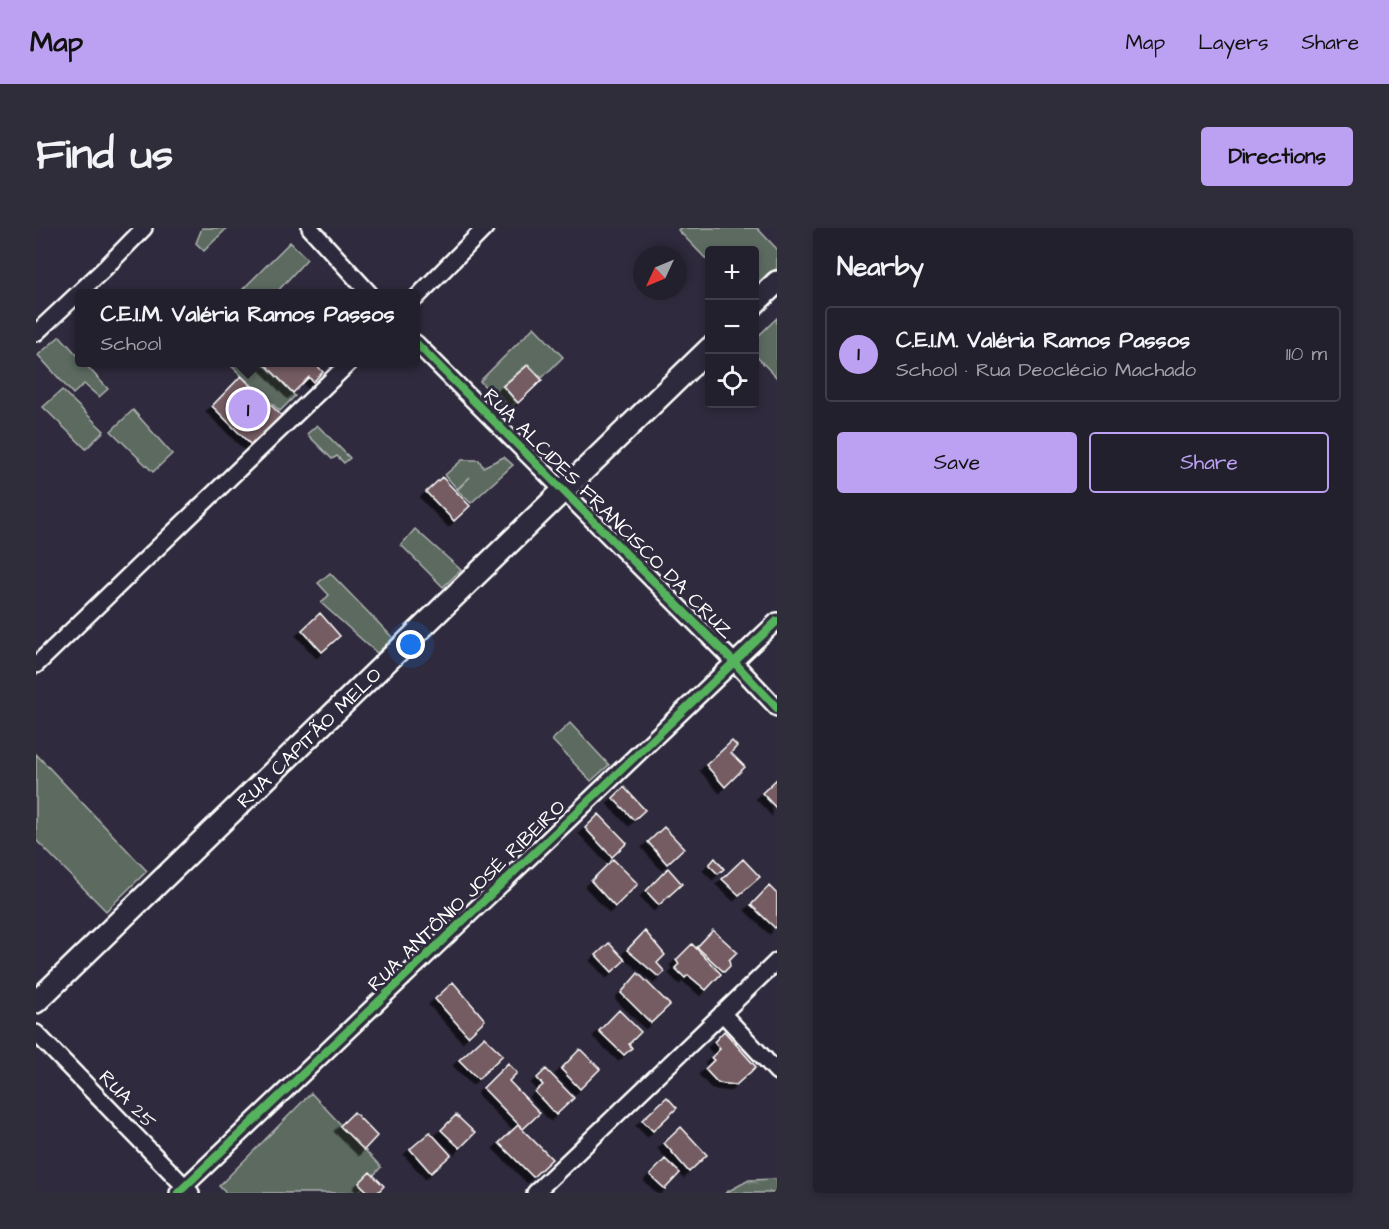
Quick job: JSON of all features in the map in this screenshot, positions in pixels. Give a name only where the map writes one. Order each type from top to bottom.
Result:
[{"type":"main road","points":[[758,300],[777,282]]},
{"type":"main road","name":"RUA CAPITÃO MELO","points":[[36,1002],[705,353]]},
{"type":"street","points":[[83,289],[144,228]]},
{"type":"street","points":[[310,228],[365,289]]},
{"type":"street","points":[[420,294],[485,228]]},
{"type":"street","points":[[36,333],[75,297]]},
{"type":"street","name":"RUA ALCIDES FRANCISCO DA CRUZ","points":[[420,347],[777,708]]},
{"type":"street","points":[[36,665],[346,367]]},
{"type":"street","name":"RUA ANTÔNIO JOSÉ RIBEIRO","points":[[184,1191],[777,621]]},
{"type":"street","points":[[534,1193],[777,961]]},
{"type":"street","points":[[722,1013],[777,1072]]},
{"type":"street","name":"RUA 25","points":[[36,1033],[184,1191]]},
{"type":"green space","points":[[202,228],[227,228],[204,251],[196,243]]},
{"type":"green space","points":[[680,228],[757,228],[777,249],[777,268],[759,285],[759,246],[705,246],[705,258],[678,230]]},
{"type":"green space","points":[[290,242],[307,259],[280,289],[243,289]]},
{"type":"green space","points":[[777,318],[777,378],[759,359],[759,335]]},
{"type":"green space","points":[[534,327],[563,357],[542,378],[528,364],[502,386],[516,403],[507,411],[480,381]]},
{"type":"green space","points":[[60,336],[75,352],[75,367],[88,367],[108,389],[99,397],[84,384],[73,394],[38,355]]},
{"type":"green space","points":[[232,367],[266,367],[295,396],[280,411]]},
{"type":"green space","points":[[62,390],[104,431],[86,449],[43,407]]},
{"type":"green space","points":[[133,410],[172,454],[153,472],[111,431]]},
{"type":"green space","points":[[317,425],[350,458],[344,463],[337,456],[332,459],[307,434]]},
{"type":"green space","points":[[504,457],[513,465],[471,503],[457,490],[470,477],[457,489],[445,475],[462,460],[479,460],[483,467]]},
{"type":"green space","points":[[415,529],[461,570],[443,587],[401,545]]},
{"type":"green space","points":[[330,573],[393,638],[377,653],[321,603],[329,595],[318,583]]},
{"type":"green space","points":[[570,723],[609,765],[591,781],[552,740]]},
{"type":"green space","points":[[36,754],[147,871],[106,911],[36,840]]},
{"type":"green space","points":[[311,1093],[381,1167],[358,1193],[226,1193],[219,1186]]},
{"type":"green space","points":[[777,1179],[777,1193],[725,1193],[749,1180]]},
{"type":"building","points":[[528,365],[542,380],[518,403],[503,386]]},
{"type":"building","points":[[268,367],[318,367],[323,372],[313,382],[309,377],[293,393]]},
{"type":"building","points":[[241,376],[282,416],[252,446],[212,406]]},
{"type":"building","points":[[442,477],[470,506],[454,521],[426,492]]},
{"type":"building","points":[[320,613],[340,636],[322,652],[302,630]]},
{"type":"building","points":[[732,741],[737,746],[731,753],[745,767],[725,787],[706,765]]},
{"type":"building","points":[[777,779],[777,809],[762,793]]},
{"type":"building","points":[[624,787],[645,810],[634,820],[613,798]]},
{"type":"building","points":[[599,814],[627,843],[612,857],[585,828]]},
{"type":"building","points":[[664,827],[684,848],[667,864],[648,842]]},
{"type":"building","points":[[715,858],[724,869],[718,874],[709,865]]},
{"type":"building","points":[[613,859],[638,884],[615,907],[591,881]]},
{"type":"building","points":[[743,859],[760,877],[739,895],[722,879]]},
{"type":"building","points":[[668,868],[682,884],[659,905],[646,891]]},
{"type":"building","points":[[769,886],[777,894],[777,926],[775,928],[751,905]]},
{"type":"building","points":[[713,930],[737,952],[729,960],[730,966],[724,972],[697,947]]},
{"type":"building","points":[[645,931],[665,955],[657,963],[665,972],[659,977],[627,950]]},
{"type":"building","points":[[609,943],[625,960],[612,972],[596,955]]},
{"type":"building","points":[[692,944],[721,974],[706,990],[688,975],[685,978],[675,968],[679,964],[676,960]]},
{"type":"building","points":[[638,973],[670,1005],[651,1023],[621,993]]},
{"type":"building","points":[[453,982],[485,1020],[468,1036],[435,999]]},
{"type":"building","points":[[619,1010],[641,1032],[629,1044],[632,1048],[624,1055],[599,1031]]},
{"type":"building","points":[[724,1031],[756,1067],[736,1085],[718,1083],[705,1069],[720,1049],[714,1042]]},
{"type":"building","points":[[484,1037],[503,1055],[478,1079],[459,1060]]},
{"type":"building","points":[[580,1049],[600,1069],[580,1089],[561,1069]]},
{"type":"building","points":[[508,1063],[517,1073],[509,1081],[540,1113],[523,1129],[483,1088]]},
{"type":"building","points":[[546,1069],[574,1098],[556,1115],[535,1092],[543,1085],[537,1078]]},
{"type":"building","points":[[667,1097],[677,1108],[653,1131],[642,1120]]},
{"type":"building","points":[[354,1112],[377,1136],[364,1150],[340,1126]]},
{"type":"building","points":[[456,1115],[475,1133],[460,1148],[441,1130]]},
{"type":"building","points":[[518,1125],[552,1159],[533,1177],[499,1143]]},
{"type":"building","points":[[681,1127],[707,1155],[689,1172],[664,1143]]},
{"type":"building","points":[[430,1132],[451,1155],[431,1173],[410,1149]]},
{"type":"building","points":[[665,1159],[680,1173],[665,1189],[650,1175]]},
{"type":"building","points":[[370,1172],[384,1186],[377,1193],[369,1193],[359,1183]]},
{"type":"cycle path","points":[[420,347],[777,708]]},
{"type":"cycle path","points":[[178,1193],[777,621]]},
{"type":"place","name":"C.E.I.M. Valéria Ramos Passos","points":[[248,409]]}]
